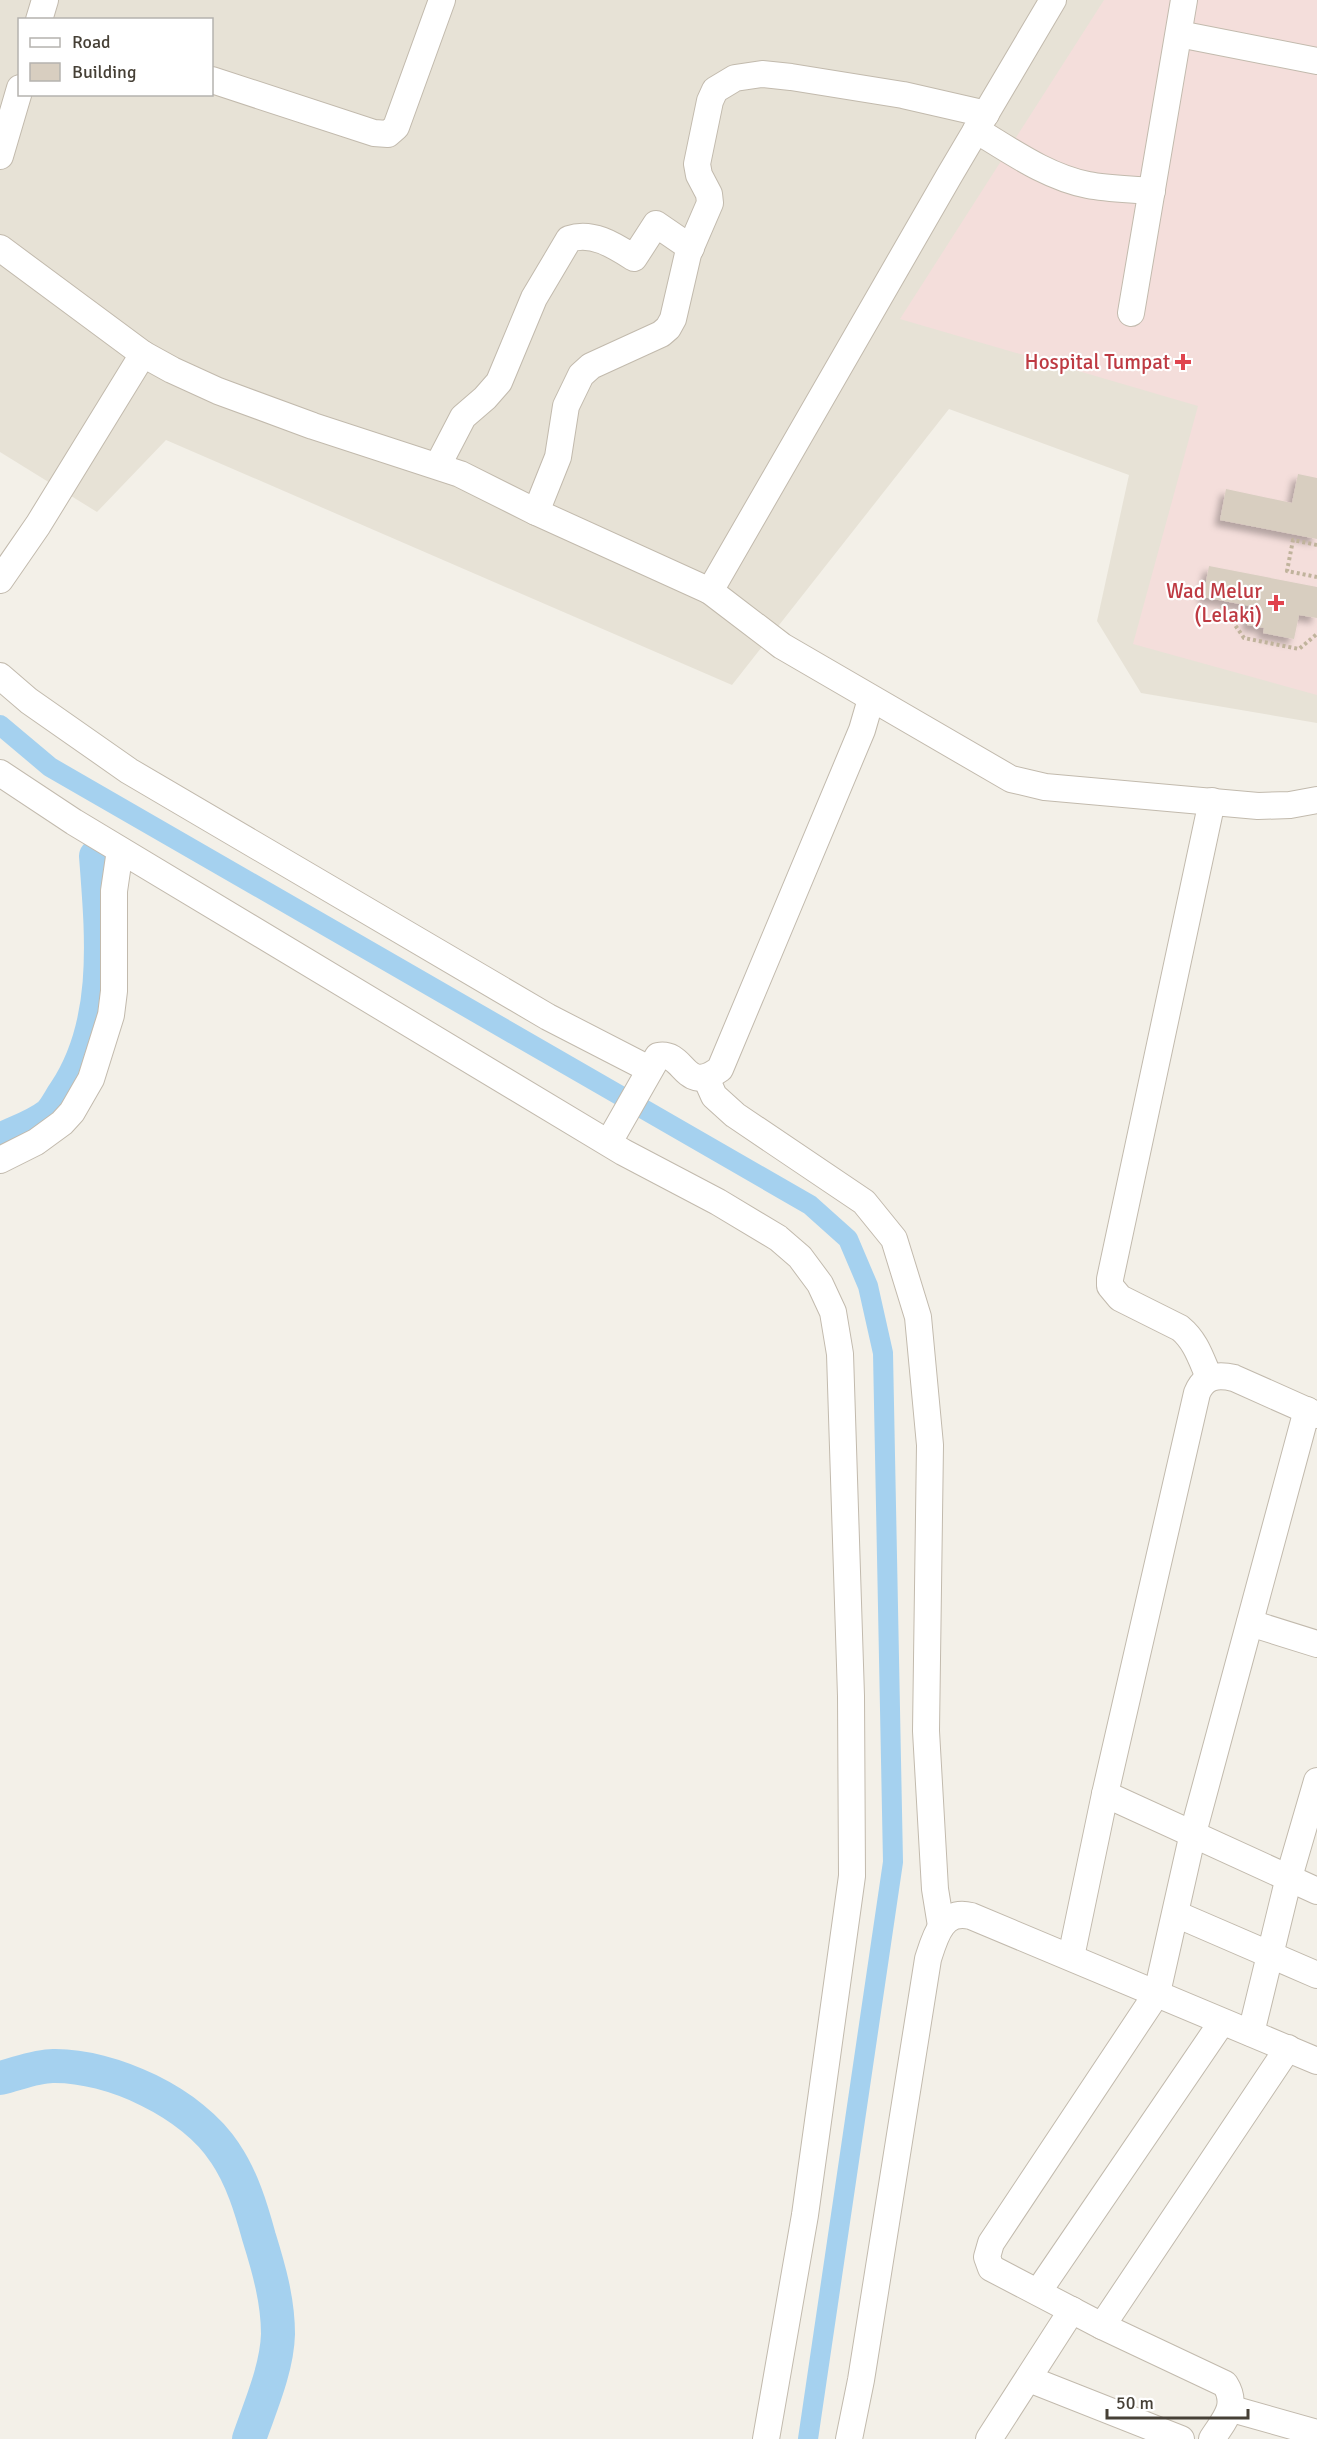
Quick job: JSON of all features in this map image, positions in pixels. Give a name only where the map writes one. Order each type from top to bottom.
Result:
[{"type":"street","points":[[40,18],[45,0]]},
{"type":"street","points":[[213,80],[374,133],[387,134],[396,127],[442,0]]},
{"type":"street","points":[[710,591],[1053,0]]},
{"type":"street","points":[[1131,313],[1184,0]]},
{"type":"street","points":[[1179,34],[1317,61]]},
{"type":"street","points":[[536,512],[558,457],[570,395],[582,375],[591,366],[668,328],[673,319],[681,277],[710,203],[709,194],[699,175],[698,164],[710,101],[715,90],[726,82],[735,78],[762,74],[903,95],[981,122],[1029,162],[1060,177],[1088,185],[1152,191]]},
{"type":"street","points":[[0,154],[18,95]]},
{"type":"street","points":[[438,465],[463,417],[499,382],[534,298],[569,239],[575,237],[606,240],[634,258],[656,224],[691,248]]},
{"type":"street","points":[[0,248],[143,354],[172,370],[218,391],[314,426],[438,465],[710,591],[782,646],[1011,779],[1055,788],[1258,806],[1290,806],[1317,801]]},
{"type":"street","points":[[0,580],[38,525],[143,354]]},
{"type":"street","points":[[0,676],[29,701],[129,771],[646,1074]]},
{"type":"street","points":[[613,1134],[646,1074],[661,1055],[676,1062],[691,1076],[700,1079],[720,1069],[862,730],[871,699]]},
{"type":"street","points":[[0,773],[120,850],[613,1134],[791,1249],[820,1284],[833,1312],[837,1328],[851,1696],[852,1876],[805,2215],[766,2439]]},
{"type":"street","points":[[1209,1377],[1195,1343],[1188,1334],[1120,1298],[1110,1286],[1110,1279],[1212,801]]},
{"type":"street","points":[[0,1160],[36,1142],[62,1124],[72,1112],[91,1079],[111,1015],[114,990],[114,891],[120,850]]},
{"type":"street","points":[[706,1078],[714,1096],[735,1115],[864,1202],[894,1239],[918,1317],[930,1445],[926,1731],[935,1889],[941,1926]]},
{"type":"street","points":[[1071,1957],[1105,1794],[1197,1393],[1201,1384],[1209,1377],[1222,1375],[1234,1378],[1312,1412],[1250,1623],[1194,1833],[1157,1993],[988,2250],[987,2261],[992,2268],[1102,2326],[1226,2384],[1231,2393],[1232,2409],[1212,2439]]},
{"type":"street","points":[[1250,1623],[1317,1644]]},
{"type":"street","points":[[1251,2033],[1289,1877],[1317,1781]]},
{"type":"street","points":[[1105,1794],[1317,1891]]},
{"type":"street","points":[[849,2439],[861,2380],[928,1959],[941,1926],[952,1916],[957,1914],[971,1916],[1317,2061]]},
{"type":"street","points":[[1176,1914],[1317,1975]]},
{"type":"street","points":[[1038,2292],[1222,2022]]},
{"type":"street","points":[[1102,2326],[1288,2048]]},
{"type":"street","points":[[989,2439],[1072,2310]]},
{"type":"street","points":[[1029,2379],[1181,2439]]},
{"type":"street","points":[[1232,2409],[1317,2433]]},
{"type":"path","points":[[1317,544],[1293,540],[1287,571],[1317,577]]},
{"type":"path","points":[[1222,606],[1244,638],[1299,649],[1317,634]]},
{"type":"shaded area","points":[[0,0],[1317,0],[1317,723],[1141,693],[1097,621],[1129,475],[949,409],[732,685],[166,440],[97,512],[0,452]]},
{"type":"shaded area","name":"Hospital Tumpat","points":[[1104,0],[1317,0],[1317,695],[1133,644],[1198,406],[900,319]]},
{"type":"building","points":[[1298,474],[1317,478],[1317,539],[1220,520],[1226,489],[1292,503]]},
{"type":"building","name":"Wad Melur (Lelaki)","points":[[1209,566],[1317,587],[1317,618],[1299,615],[1294,639],[1263,633],[1264,628],[1247,625],[1250,606],[1203,597]]},
{"type":"waterway","points":[[0,725],[50,767],[810,1205],[848,1239],[868,1286],[883,1353],[893,1862],[808,2439]]},
{"type":"waterway","points":[[0,1140],[44,1119],[51,1113],[80,1065],[90,1037],[97,1008],[100,978],[100,916],[96,856]]},
{"type":"waterway","points":[[0,2078],[47,2066],[76,2067],[100,2072],[149,2090],[172,2103],[193,2118],[211,2135],[225,2153],[241,2183],[253,2215],[272,2285],[278,2322],[275,2361],[249,2439]]},
{"type":"place","name":"Hospital Tumpat","points":[[1183,362]]},
{"type":"place","name":"Wad Melur (Lelaki)","points":[[1276,603]]}]
